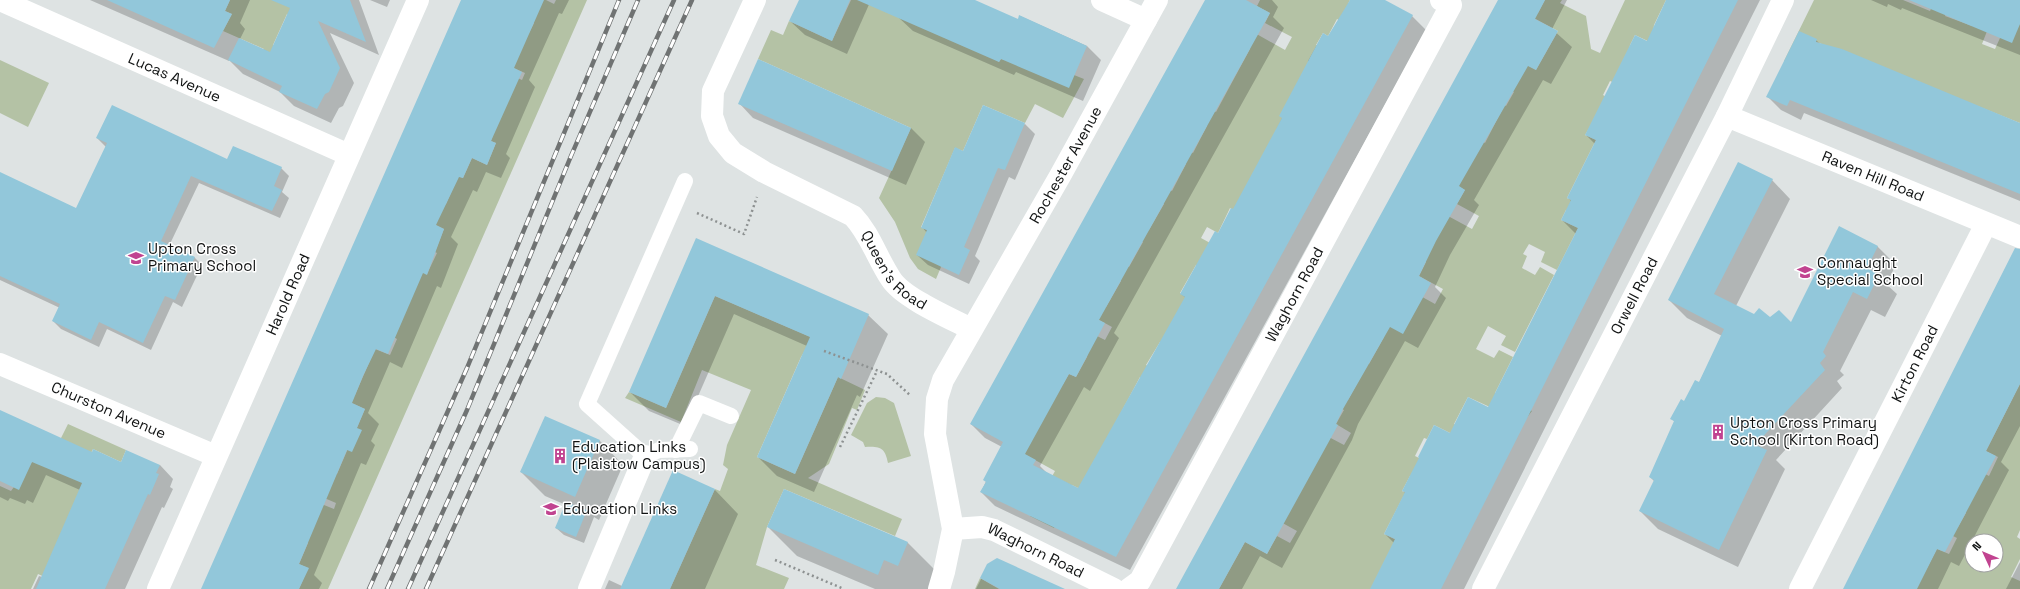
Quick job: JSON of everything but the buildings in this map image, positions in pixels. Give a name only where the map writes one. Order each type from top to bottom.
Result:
[{"type":"street","name":"Lucas Avenue","points":[[0,0],[349,154]]},
{"type":"street","name":"Harold Road","points":[[158,589],[418,0]]},
{"type":"street","name":"Queen's Road","points":[[755,0],[713,91],[712,116],[719,136],[733,153],[764,172],[853,216],[866,231],[891,280],[907,295],[972,329]]},
{"type":"street","points":[[1102,0],[1146,20]]},
{"type":"street","name":"Rochester Avenue","points":[[972,329],[1060,176],[1157,0]]},
{"type":"street","name":"Waghorn Road","points":[[1129,589],[1140,581],[1451,5],[1441,0]]},
{"type":"street","name":"Orwell Road","points":[[1483,589],[1727,116],[1783,0]]},
{"type":"street","name":"Raven Hill Road","points":[[1727,116],[2020,237]]},
{"type":"street","name":"Kirton Road","points":[[1800,589],[1986,224]]},
{"type":"street","points":[[939,589],[953,529],[935,434],[937,399],[943,380],[972,329]]},
{"type":"street","name":"Churston Avenue","points":[[0,364],[216,456]]},
{"type":"street","points":[[589,589],[645,456]]},
{"type":"street","name":"Waghorn Road","points":[[953,529],[982,527],[994,530],[1114,589]]},
{"type":"lane","points":[[685,181],[587,404],[645,456],[659,450],[683,449],[699,403],[731,416]]},
{"type":"path","points":[[670,215],[679,219],[692,210],[744,234],[754,208],[764,172]]},
{"type":"path","points":[[824,350],[887,374],[935,417]]},
{"type":"path","points":[[840,448],[877,371]]},
{"type":"path","points":[[775,560],[844,589]]},
{"type":"green space","points":[[230,0],[292,0],[320,15],[287,14],[273,45],[301,58],[262,54],[264,49],[223,31],[232,14],[225,11]]},
{"type":"green space","points":[[532,0],[546,0],[554,4],[556,0],[587,0],[328,589],[299,589],[308,568],[299,564],[308,543],[268,525],[324,505],[334,509],[336,503],[287,482],[337,474],[365,409],[327,392],[355,395],[375,349],[390,355],[397,339],[392,336],[387,257],[427,274],[437,253],[435,252],[444,229],[423,219],[446,204],[457,179],[443,170],[463,178],[472,158],[487,165],[496,143],[491,141],[511,75],[522,80],[525,73],[502,63],[529,33],[534,23],[531,22]]},
{"type":"green space","points":[[851,0],[905,0],[999,62],[1001,59],[1074,75],[1084,79],[1063,118],[1035,104],[1025,123],[983,105],[963,151],[955,148],[921,227],[927,230],[941,267],[936,279],[918,269],[910,258],[895,222],[879,198],[911,128],[758,59],[771,30],[783,35],[789,21],[832,41]]},
{"type":"green space","points":[[1260,0],[1350,0],[1348,4],[1354,7],[1361,32],[1337,19],[1328,36],[1323,33],[1316,45],[1344,61],[1307,131],[1236,212],[1230,208],[1218,233],[1207,227],[1201,238],[1212,244],[1225,281],[1196,265],[1180,293],[1197,303],[1172,348],[1160,342],[1146,365],[1171,379],[1150,382],[1140,377],[1080,489],[1072,485],[1066,495],[1063,511],[1054,528],[1030,516],[1055,471],[1008,445],[1063,384],[1069,374],[1076,377],[1087,357],[1091,333],[1105,340],[1112,327],[1072,305],[1106,307],[1121,281],[1096,267],[1104,253],[1129,267],[1143,242],[1116,228],[1149,230],[1164,204],[1138,190],[1145,177],[1172,191],[1186,164],[1160,150],[1167,138],[1193,153],[1207,126],[1181,112],[1189,97],[1216,112],[1250,49],[1225,35],[1232,20],[1285,50],[1292,37],[1265,23],[1270,13],[1257,6]]},
{"type":"green space","points":[[1500,0],[1513,0],[1538,13],[1545,0],[1562,0],[1560,3],[1586,16],[1591,49],[1600,53],[1625,0],[1666,0],[1654,25],[1652,43],[1635,35],[1630,45],[1624,87],[1610,81],[1603,95],[1608,98],[1585,135],[1596,140],[1567,198],[1587,209],[1566,210],[1561,220],[1578,228],[1557,270],[1541,262],[1545,252],[1529,244],[1523,254],[1527,256],[1522,268],[1535,275],[1540,267],[1554,275],[1515,352],[1501,345],[1506,336],[1488,326],[1476,349],[1494,358],[1499,350],[1513,357],[1495,393],[1532,411],[1525,420],[1492,408],[1468,397],[1454,424],[1477,435],[1472,444],[1434,425],[1427,439],[1424,438],[1415,456],[1456,476],[1410,476],[1402,491],[1440,510],[1403,497],[1384,534],[1419,551],[1382,589],[1219,589],[1245,542],[1267,554],[1277,536],[1290,543],[1297,531],[1259,510],[1306,425],[1344,445],[1351,433],[1336,424],[1344,410],[1321,397],[1348,400],[1365,369],[1346,351],[1369,364],[1384,337],[1386,277],[1435,304],[1443,289],[1419,276],[1426,262],[1401,249],[1426,204],[1472,229],[1479,216],[1457,204],[1465,190],[1442,177],[1466,133],[1485,143],[1502,110],[1486,95],[1506,106],[1514,92],[1507,88],[1508,55],[1536,70],[1558,31]]},
{"type":"green space","points":[[1814,0],[1903,0],[1930,11],[1935,0],[1951,0],[1945,16],[1972,26],[1983,0],[1998,3],[1982,44],[1995,49],[2000,38],[2020,24],[2020,123],[1814,41],[1789,64],[1784,61]]},
{"type":"green space","points":[[0,60],[49,83],[28,127],[0,113]]},
{"type":"green space","points":[[715,296],[813,338],[801,357],[757,457],[795,474],[838,377],[865,390],[857,410],[852,408],[829,464],[808,478],[902,519],[895,536],[784,489],[767,527],[756,565],[789,578],[784,589],[670,589],[715,489],[720,491],[728,469],[723,465],[727,445],[751,390],[702,370],[681,422],[625,398],[629,392],[666,408]]},
{"type":"green space","points":[[2020,384],[2020,530],[2017,537],[2020,539],[2020,559],[2011,577],[2020,581],[2020,589],[1916,589],[1937,549],[1949,554],[1957,538],[1945,532],[1958,527],[1966,513],[1950,456],[1989,476],[1998,457],[1986,451]]},
{"type":"green space","points":[[876,397],[885,398],[894,403],[911,456],[888,463],[884,451],[875,447],[865,447],[863,442],[851,435],[867,403]]},
{"type":"green space","points":[[68,424],[126,450],[121,462],[93,449],[85,466],[67,587],[38,574],[31,589],[0,589],[0,486],[11,491],[32,462],[61,438]]},
{"type":"green space","points":[[980,578],[999,589],[975,589]]},
{"type":"railway","points":[[369,589],[467,368],[619,0]]},
{"type":"railway","points":[[387,589],[467,410],[571,156],[638,0]]},
{"type":"railway","points":[[408,589],[674,0]]},
{"type":"railway","points":[[426,589],[692,0]]},
{"type":"place","name":"Upton Cross Primary School","points":[[136,258]]},
{"type":"place","name":"Connaught Special School","points":[[1805,272]]},
{"type":"place","name":"Upton Cross Primary School (Kirton Road)","points":[[1718,432]]},
{"type":"place","name":"Education Links (Plaistow Campus)","points":[[560,456]]},
{"type":"place","name":"Education Links","points":[[551,509]]}]
